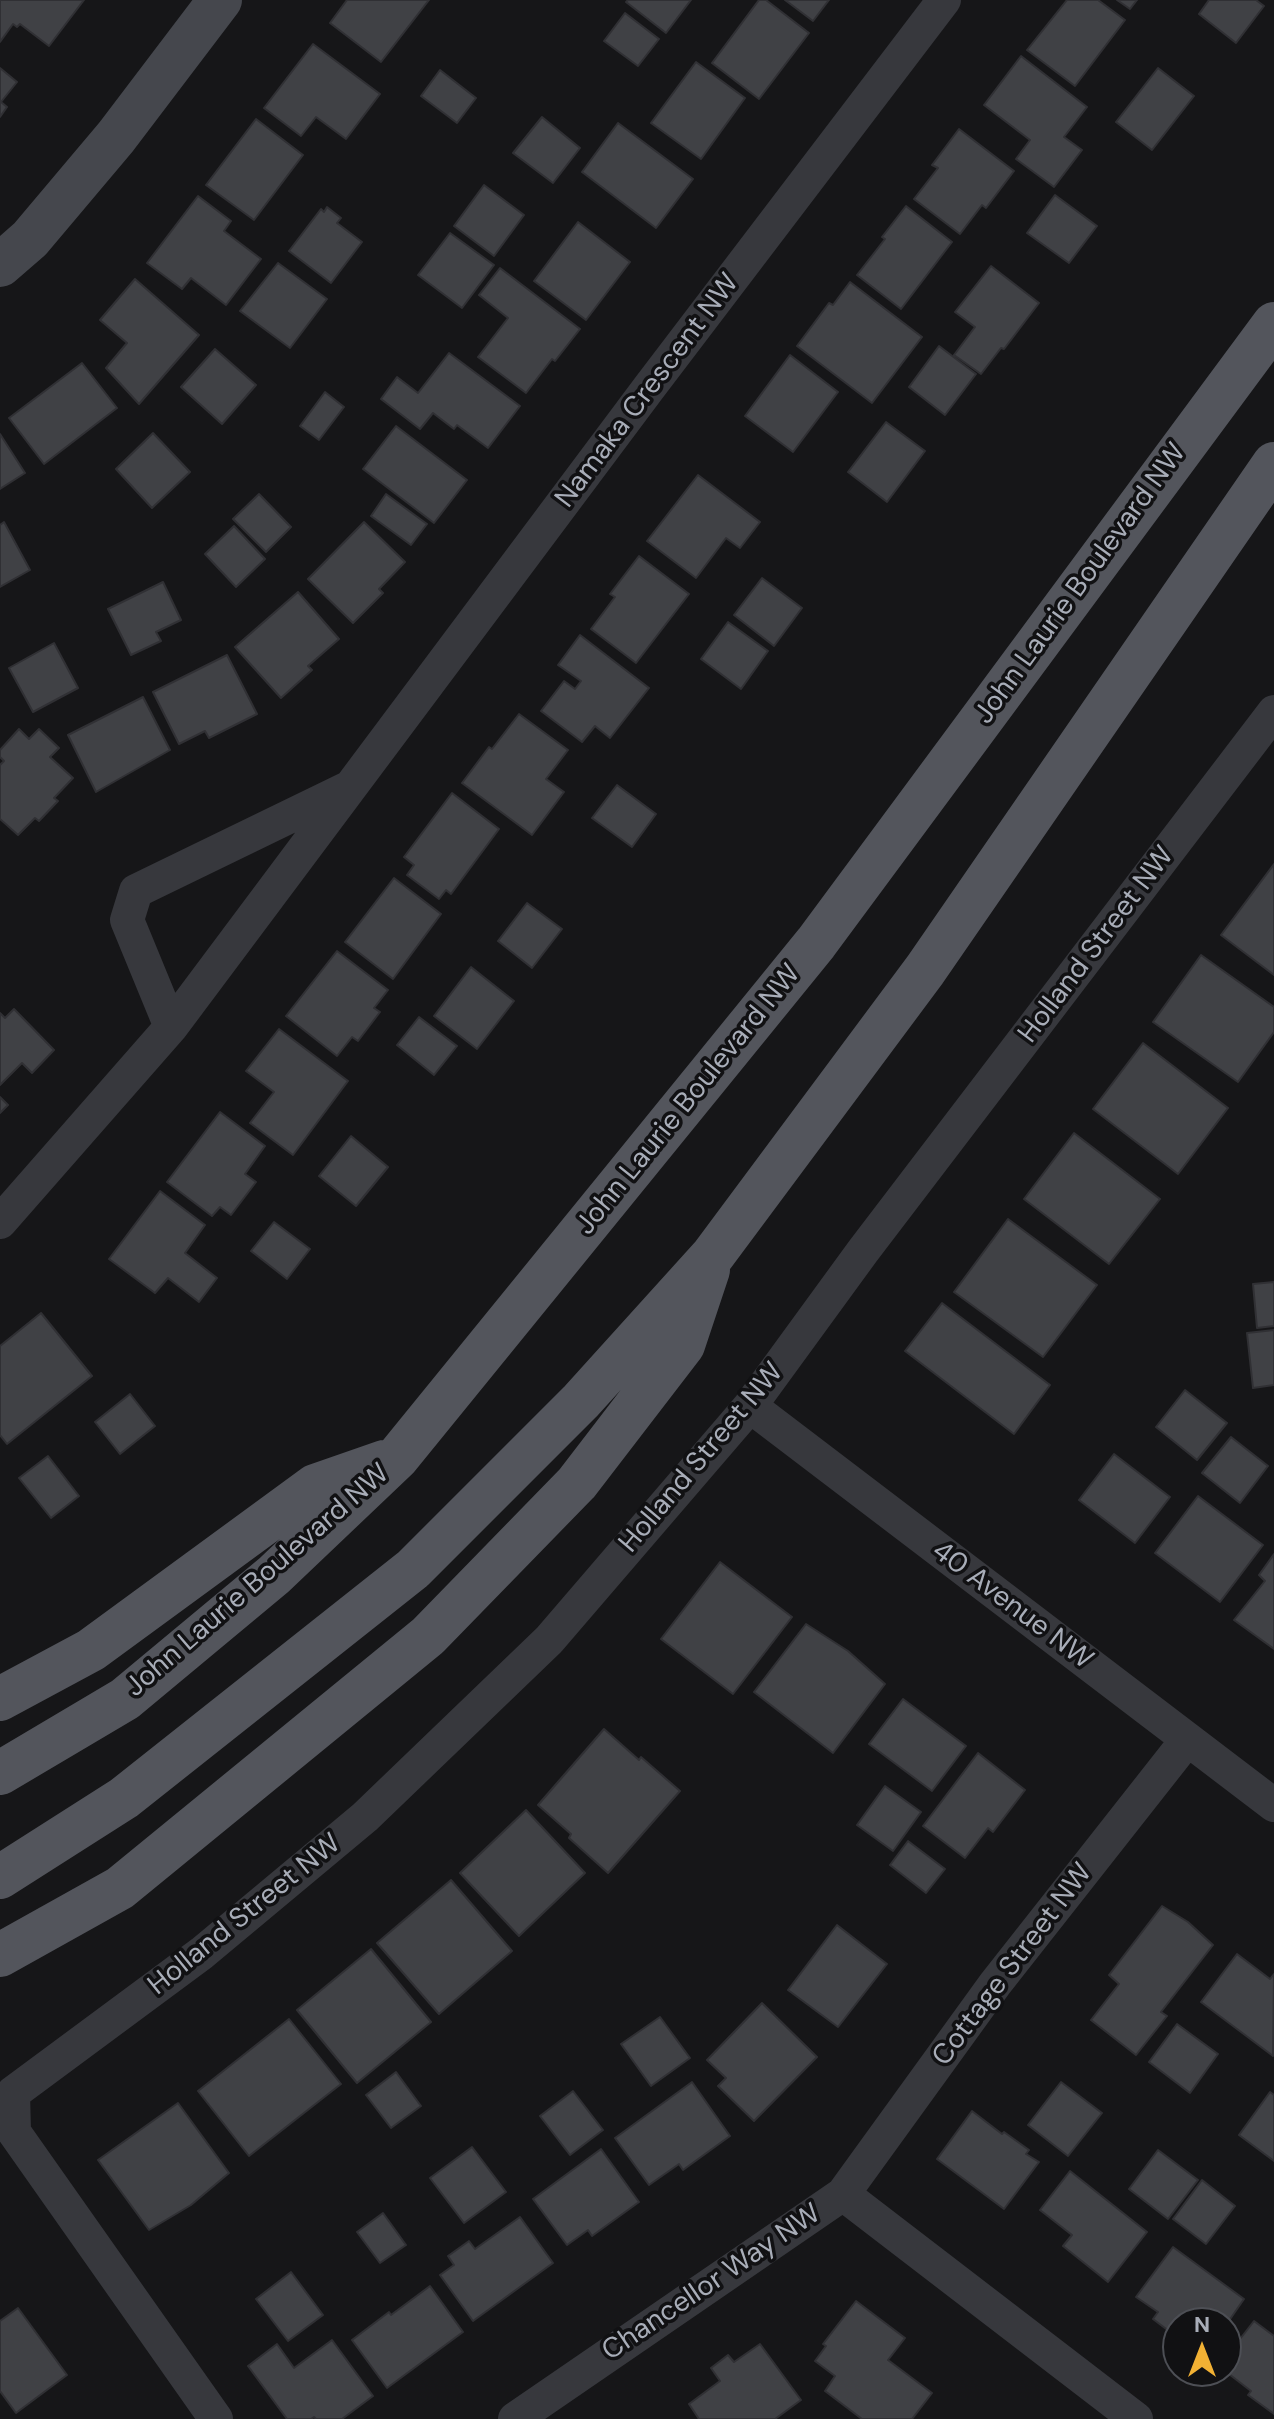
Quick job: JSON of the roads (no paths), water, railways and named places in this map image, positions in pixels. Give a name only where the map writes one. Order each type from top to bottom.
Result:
[{"type":"main road","name":"John Laurie Boulevard NW","points":[[0,1773],[125,1699],[274,1575],[397,1458],[816,943],[1274,324]]},
{"type":"main road","points":[[0,1877],[124,1798],[413,1569],[581,1401],[713,1255],[925,970],[1274,464]]},
{"type":"main road","points":[[0,1955],[120,1888],[428,1636],[577,1483],[683,1345],[713,1255]]},
{"type":"main road","points":[[0,1699],[91,1650],[315,1486],[397,1458]]},
{"type":"street","points":[[0,265],[30,239],[116,137],[220,0]]},
{"type":"street","name":"Namaka Crescent NW","points":[[0,1222],[171,1027],[944,0]]},
{"type":"street","name":"Holland Street NW","points":[[216,2419],[14,2132],[13,2093],[202,1953],[365,1817],[549,1640],[750,1406],[882,1226],[1274,712]]},
{"type":"street","name":"Namaka Crescent NW","points":[[171,1027],[127,920],[136,891],[354,785]]},
{"type":"street","name":"40 Avenue NW","points":[[750,1406],[1274,1805]]},
{"type":"street","name":"Cottage Street NW","points":[[843,2194],[995,1984],[1187,1740]]},
{"type":"street","name":"Chancellor Way NW","points":[[515,2419],[843,2194],[1136,2419]]}]
